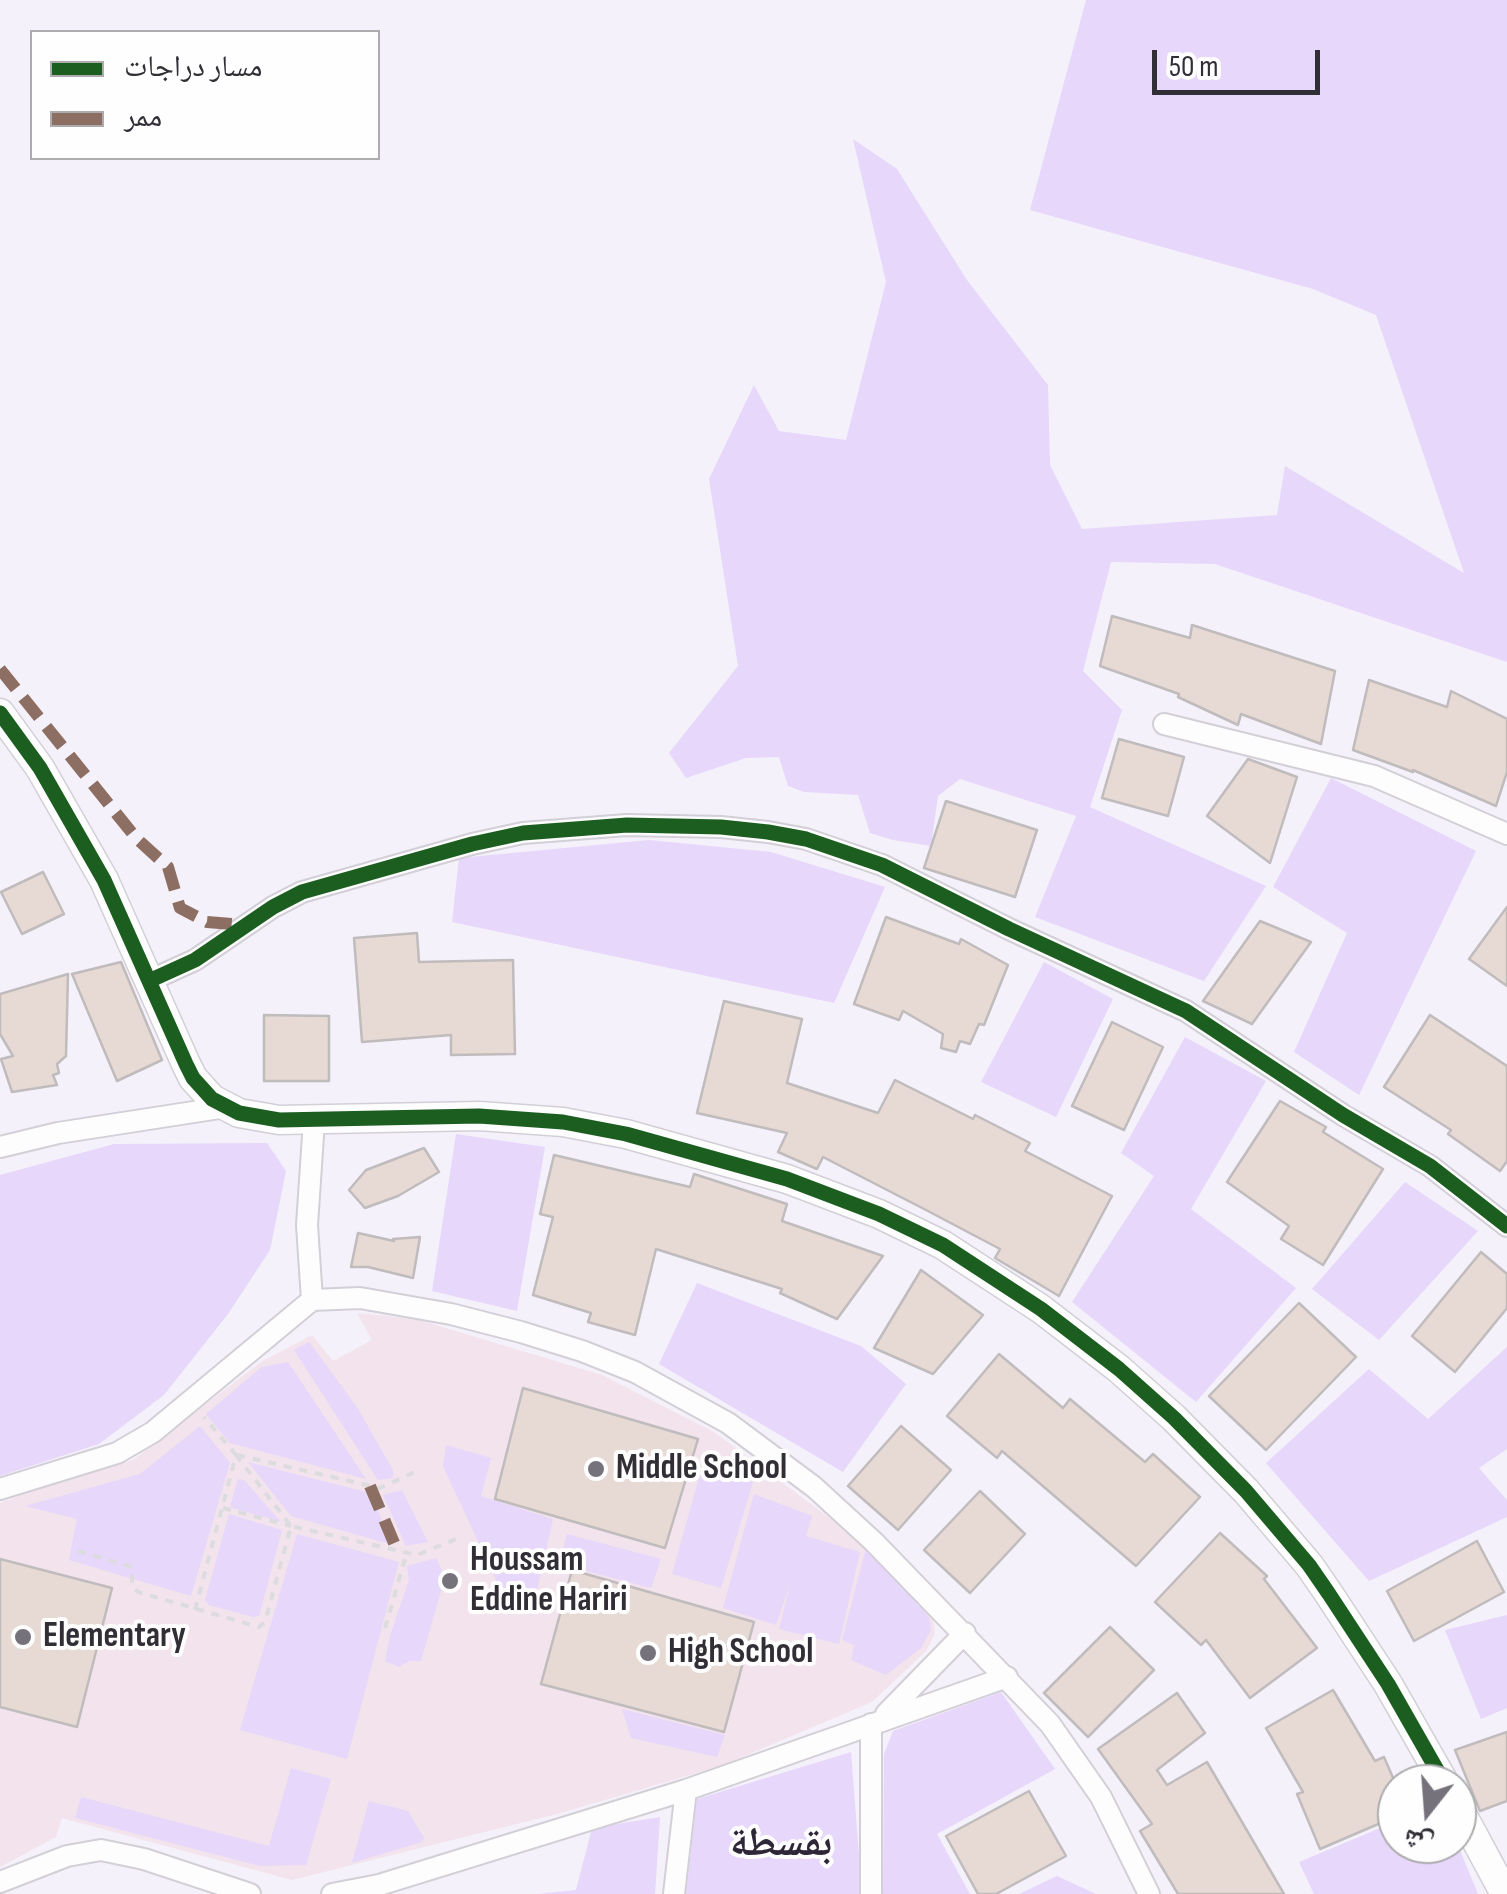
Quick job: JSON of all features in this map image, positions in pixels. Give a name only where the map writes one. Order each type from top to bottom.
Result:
[{"type":"street","points":[[0,713],[23,742],[104,880],[193,1078],[202,1090],[226,1107],[256,1117],[314,1121],[479,1116],[563,1122],[610,1131],[786,1179],[879,1214],[943,1246],[1028,1300],[1119,1369],[1246,1490],[1310,1565],[1388,1684],[1434,1764]]},
{"type":"street","points":[[1164,724],[1374,776],[1507,834]]},
{"type":"street","points":[[151,980],[194,960],[273,906],[302,892],[472,844],[523,832],[627,824],[768,832],[806,839],[882,866],[1186,1012],[1343,1114],[1399,1145],[1505,1220]]},
{"type":"street","points":[[0,1147],[58,1133],[226,1107]]},
{"type":"street","points":[[312,1300],[307,1226],[314,1121]]},
{"type":"street","points":[[0,1489],[117,1454],[153,1432],[312,1300],[360,1298],[486,1323],[582,1351],[681,1394],[728,1423],[814,1488],[874,1542],[1007,1677],[1078,1761],[1124,1839],[1149,1894]]},
{"type":"street","points":[[872,1894],[876,1722],[965,1633]]},
{"type":"street","points":[[332,1894],[379,1885],[686,1790],[1007,1677]]},
{"type":"street","points":[[674,1894],[686,1790]]},
{"type":"street","points":[[1477,1841],[1506,1894]]},
{"type":"street","points":[[0,1882],[67,1856],[100,1850],[144,1859],[250,1894]]},
{"type":"path","points":[[198,1410],[291,1526]]},
{"type":"path","points":[[236,1455],[380,1488],[419,1470]]},
{"type":"path","points":[[196,1610],[236,1455]]},
{"type":"path","points":[[223,1508],[418,1555],[456,1539]]},
{"type":"path","points":[[78,1551],[132,1567],[132,1585],[138,1592],[259,1628],[265,1622],[291,1526]]},
{"type":"path","points":[[385,1628],[407,1552]]},
{"type":"shaded area","points":[[1086,0],[1507,0],[1507,662],[1215,564],[1111,562],[1083,671],[1122,710],[1090,807],[1266,886],[1204,981],[1035,917],[1076,816],[960,779],[938,796],[931,846],[870,833],[858,795],[804,792],[788,786],[779,757],[746,758],[686,778],[669,753],[738,666],[709,479],[754,385],[779,431],[846,440],[886,282],[853,139],[897,169],[967,280],[1048,385],[1050,465],[1082,529],[1277,515],[1285,466],[1464,573],[1376,315],[1313,289],[1030,210]]},
{"type":"shaded area","points":[[1331,778],[1476,851],[1359,1095],[1294,1052],[1347,933],[1273,887]]},
{"type":"shaded area","points":[[649,840],[771,852],[885,887],[834,1003],[452,922],[459,858]]},
{"type":"shaded area","points":[[1044,962],[1113,999],[1056,1117],[981,1082]]},
{"type":"shaded area","points":[[1185,1037],[1266,1081],[1191,1209],[1296,1288],[1196,1402],[1072,1302],[1154,1176],[1121,1153]]},
{"type":"shaded area","points":[[456,1134],[545,1147],[517,1311],[432,1291]]},
{"type":"shaded area","points":[[267,1143],[286,1171],[270,1250],[228,1314],[164,1395],[99,1444],[0,1476],[0,1175],[114,1144]]},
{"type":"shaded area","points":[[1405,1182],[1478,1231],[1379,1340],[1312,1289]]},
{"type":"shaded area","points":[[697,1283],[861,1346],[906,1384],[843,1472],[659,1364]]},
{"type":"shaded area","name":"Houssam Eddine Hariri","points":[[357,1313],[416,1319],[602,1375],[714,1432],[866,1545],[933,1616],[935,1634],[926,1651],[872,1702],[721,1766],[557,1814],[292,1880],[62,1818],[56,1837],[0,1867],[0,1503],[68,1477],[133,1460],[261,1362],[312,1335],[333,1361],[372,1340]]},
{"type":"shaded area","points":[[309,1342],[357,1407],[393,1470],[393,1478],[378,1480],[294,1350]]},
{"type":"shaded area","points":[[1507,1347],[1507,1449],[1479,1468],[1507,1500],[1507,1517],[1369,1581],[1266,1463],[1369,1369],[1428,1419]]},
{"type":"shaded area","points":[[288,1362],[366,1479],[230,1443],[206,1414],[262,1367]]},
{"type":"shaded area","points":[[200,1426],[230,1463],[191,1596],[69,1560],[77,1519],[25,1506],[140,1474]]},
{"type":"shaded area","points":[[446,1445],[491,1458],[481,1496],[553,1519],[535,1599],[527,1602],[498,1584],[443,1466]]},
{"type":"shaded area","points":[[248,1462],[370,1493],[393,1545],[291,1516]]},
{"type":"shaded area","points":[[702,1467],[753,1482],[721,1588],[672,1574]]},
{"type":"shaded area","points":[[238,1479],[244,1480],[281,1522],[230,1507]]},
{"type":"shaded area","points":[[402,1490],[428,1542],[406,1546],[383,1495]]},
{"type":"shaded area","points":[[754,1494],[812,1516],[806,1536],[860,1552],[839,1644],[779,1629],[790,1584],[776,1625],[723,1608]]},
{"type":"shaded area","points":[[229,1514],[282,1530],[259,1616],[209,1605],[205,1600]]},
{"type":"shaded area","points":[[297,1534],[399,1562],[347,1759],[240,1730]]},
{"type":"shaded area","points":[[567,1534],[661,1559],[651,1588],[559,1564]]},
{"type":"shaded area","points":[[866,1548],[929,1617],[931,1630],[921,1648],[886,1675],[851,1660],[854,1645],[842,1640]]},
{"type":"shaded area","points":[[436,1558],[445,1577],[421,1661],[409,1661],[399,1667],[385,1661],[409,1580],[407,1566]]},
{"type":"shaded area","points":[[1507,1615],[1507,1708],[1481,1719],[1445,1630]]},
{"type":"shaded area","points":[[1001,1692],[1055,1769],[937,1834],[970,1894],[883,1894],[884,1754],[893,1731]]},
{"type":"shaded area","points":[[622,1709],[725,1735],[717,1757],[631,1738]]},
{"type":"shaded area","points":[[851,1752],[862,1894],[686,1894],[697,1799]]},
{"type":"shaded area","points":[[291,1768],[331,1779],[306,1865],[260,1866],[75,1818],[81,1797],[269,1846]]},
{"type":"shaded area","points":[[369,1801],[408,1811],[424,1838],[422,1842],[352,1863]]},
{"type":"shaded area","points":[[660,1817],[655,1894],[538,1894],[576,1890],[592,1828]]},
{"type":"shaded area","points":[[1377,1829],[1377,1864],[1466,1864],[1478,1894],[1314,1894],[1299,1862]]},
{"type":"shaded area","points":[[1057,1876],[1096,1894],[1019,1894]]},
{"type":"building","points":[[1112,616],[1190,638],[1192,625],[1335,671],[1321,744],[1241,714],[1238,725],[1178,697],[1179,694],[1100,666]]},
{"type":"building","points":[[1369,680],[1447,707],[1451,691],[1507,719],[1507,772],[1496,806],[1413,770],[1353,750]]},
{"type":"building","points":[[1119,739],[1184,757],[1168,816],[1102,798]]},
{"type":"building","points":[[1248,759],[1297,777],[1270,863],[1207,816]]},
{"type":"building","points":[[946,801],[1037,830],[1015,897],[924,868]]},
{"type":"building","points":[[43,872],[64,914],[22,934],[1,892]]},
{"type":"building","points":[[1507,907],[1507,986],[1469,959]]},
{"type":"building","points":[[886,917],[959,944],[961,939],[1008,965],[984,1025],[979,1024],[970,1044],[960,1041],[956,1052],[941,1048],[943,1034],[903,1011],[899,1020],[854,1004]]},
{"type":"building","points":[[1260,921],[1311,942],[1252,1024],[1203,1001]]},
{"type":"building","points":[[417,933],[419,962],[513,960],[515,1054],[451,1055],[451,1035],[362,1042],[354,938]]},
{"type":"building","points":[[121,962],[162,1060],[117,1081],[72,974]]},
{"type":"building","points":[[68,974],[66,1056],[57,1064],[59,1073],[53,1075],[57,1085],[12,1092],[1,1059],[13,1056],[0,1034],[0,994]]},
{"type":"building","points":[[724,1001],[802,1019],[787,1083],[878,1113],[895,1080],[1030,1143],[1025,1151],[1112,1196],[1059,1296],[995,1258],[1000,1249],[823,1157],[817,1169],[778,1152],[787,1133],[697,1113]]},
{"type":"building","points":[[264,1015],[329,1016],[329,1081],[264,1081]]},
{"type":"building","points":[[1430,1015],[1507,1066],[1507,1161],[1500,1171],[1448,1134],[1451,1130],[1384,1087]]},
{"type":"building","points":[[1112,1022],[1163,1047],[1124,1130],[1072,1106]]},
{"type":"building","points":[[1280,1101],[1326,1127],[1323,1132],[1383,1169],[1323,1265],[1281,1239],[1289,1226],[1227,1182]]},
{"type":"building","points":[[424,1148],[439,1172],[398,1196],[365,1208],[349,1190],[366,1170]]},
{"type":"building","points":[[554,1155],[690,1187],[694,1174],[787,1204],[782,1221],[883,1256],[837,1319],[780,1293],[782,1289],[656,1249],[635,1335],[588,1322],[591,1313],[533,1295],[553,1217],[540,1214]]},
{"type":"building","points":[[358,1233],[394,1241],[420,1237],[413,1278],[351,1267]]},
{"type":"building","points":[[1481,1252],[1507,1274],[1507,1308],[1455,1372],[1412,1336]]},
{"type":"building","points":[[921,1270],[983,1315],[933,1374],[874,1348]]},
{"type":"building","points":[[1299,1303],[1356,1357],[1266,1450],[1209,1396]]},
{"type":"building","points":[[999,1354],[1063,1408],[1070,1399],[1145,1462],[1153,1454],[1200,1497],[1136,1566],[1002,1451],[997,1458],[947,1416]]},
{"type":"building","name":"Middle School","points":[[523,1388],[698,1439],[665,1548],[495,1499]]},
{"type":"building","points":[[901,1426],[951,1470],[898,1530],[848,1486]]},
{"type":"building","points":[[980,1491],[1025,1534],[970,1593],[924,1550]]},
{"type":"building","points":[[1220,1533],[1267,1576],[1264,1579],[1317,1648],[1250,1698],[1206,1640],[1201,1645],[1155,1602]]},
{"type":"building","points":[[1477,1541],[1504,1592],[1414,1641],[1387,1591]]},
{"type":"building","name":"Elementary","points":[[0,1559],[112,1588],[77,1727],[0,1707]]},
{"type":"building","name":"High School","points":[[572,1570],[754,1622],[724,1732],[541,1684]]},
{"type":"building","points":[[1110,1627],[1154,1670],[1088,1737],[1044,1693]]},
{"type":"building","points":[[1333,1690],[1375,1761],[1384,1757],[1387,1764],[1377,1764],[1377,1825],[1320,1849],[1297,1794],[1303,1792],[1266,1728]]},
{"type":"building","points":[[1177,1693],[1205,1733],[1157,1770],[1167,1785],[1207,1762],[1284,1894],[1178,1894],[1140,1831],[1152,1824],[1098,1749]]},
{"type":"building","points":[[1507,1732],[1507,1801],[1480,1811],[1477,1764],[1461,1764],[1455,1750]]},
{"type":"building","points":[[1029,1791],[1066,1856],[996,1894],[978,1894],[946,1836]]},
{"type":"marked path","points":[[0,669],[136,838],[168,867],[180,908],[207,922],[243,925]]},
{"type":"marked path","points":[[370,1486],[397,1550]]},
{"type":"cycle path","points":[[0,713],[40,768],[104,880],[186,1064],[212,1099],[239,1113],[279,1120],[479,1116],[563,1122],[626,1134],[787,1179],[879,1214],[943,1245],[1041,1309],[1119,1369],[1246,1491],[1329,1594],[1388,1684],[1434,1764]]},
{"type":"cycle path","points":[[151,980],[195,960],[302,892],[472,844],[523,833],[627,825],[768,832],[806,839],[882,865],[1186,1011],[1343,1115],[1430,1166],[1507,1226]]},
{"type":"place","name":"Middle School","points":[[596,1469]]},
{"type":"place","name":"Houssam Eddine Hariri","points":[[450,1581]]},
{"type":"place","name":"Elementary","points":[[23,1637]]},
{"type":"place","name":"High School","points":[[648,1653]]},
{"type":"district","name":"بقسطة","points":[[781,1845]]}]
